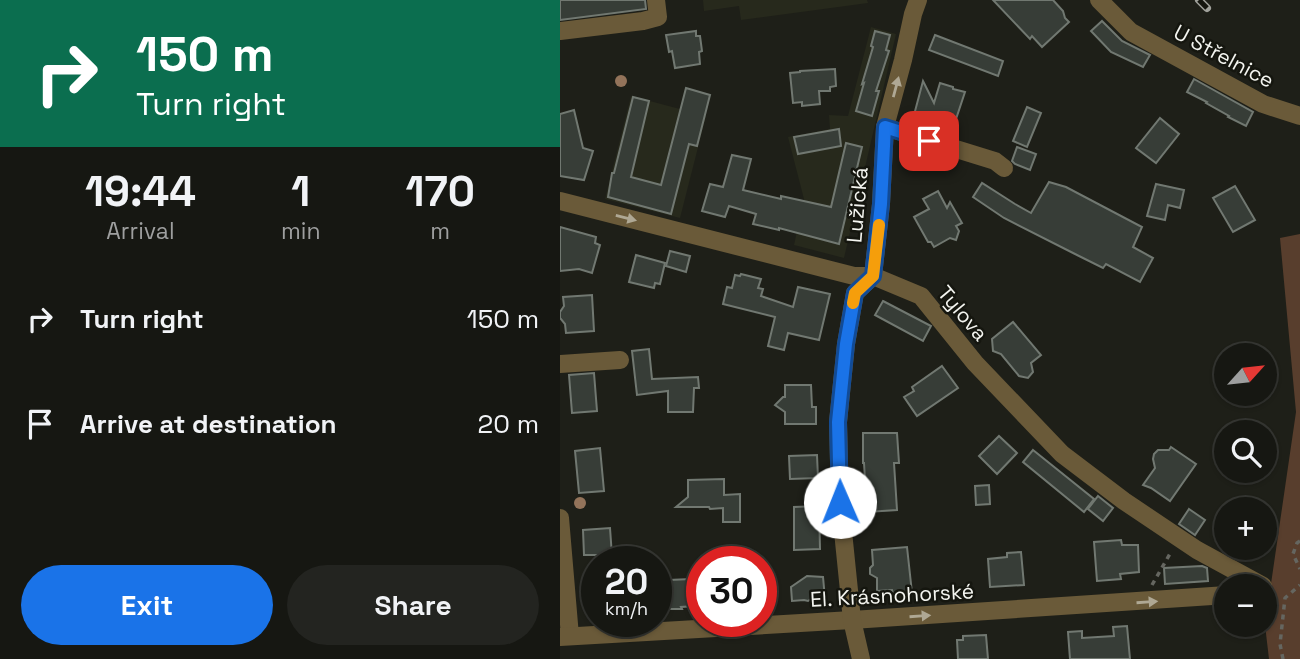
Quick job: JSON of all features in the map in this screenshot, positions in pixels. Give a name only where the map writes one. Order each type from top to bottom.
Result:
[{"type":"street","points":[[560,31],[658,17],[656,0]]},
{"type":"street","name":"Lužická","points":[[861,659],[852,620],[840,502],[838,422],[846,344],[855,293],[873,276],[881,204],[885,127],[918,0]]},
{"type":"street","name":"U Střelnice","points":[[1099,0],[1131,32],[1263,104],[1300,116]]},
{"type":"street","points":[[885,127],[995,161],[1004,168]]},
{"type":"street","name":"Tylova","points":[[560,201],[853,276],[873,276],[921,296],[975,363],[1062,454],[1127,503],[1197,550],[1239,574]]},
{"type":"street","points":[[560,364],[620,360]]},
{"type":"street","points":[[560,518],[565,636]]},
{"type":"street","name":"El. Krásnohorské","points":[[565,636],[1214,596]]},
{"type":"path","points":[[1142,602],[1179,538]]},
{"type":"path","points":[[1300,541],[1293,554],[1300,569]]},
{"type":"path","points":[[1283,659],[1280,644],[1286,598],[1300,585]]},
{"type":"shaded area","points":[[703,0],[867,0],[868,3],[741,20],[739,6],[704,11]]},
{"type":"shaded area","points":[[871,27],[896,34],[844,258],[794,245],[804,199],[788,137],[830,129],[829,115],[848,116]]},
{"type":"shaded area","points":[[631,96],[706,116],[680,218],[605,199]]},
{"type":"shaded area","points":[[1300,234],[1300,659],[1269,659],[1266,637],[1277,637],[1277,574],[1272,574],[1274,560],[1277,560],[1277,543],[1296,412],[1280,238]]},
{"type":"building","points":[[560,0],[645,0],[646,9],[560,20]]},
{"type":"building","points":[[993,0],[1053,0],[1069,22],[1042,47],[1032,36],[1030,39]]},
{"type":"building","points":[[1102,21],[1122,41],[1150,55],[1143,67],[1111,52],[1091,31]]},
{"type":"building","points":[[696,31],[696,36],[700,36],[702,51],[699,52],[700,64],[675,68],[666,35]]},
{"type":"building","points":[[875,31],[890,35],[886,50],[889,51],[876,91],[879,91],[872,116],[856,111]]},
{"type":"building","points":[[935,35],[1003,61],[998,76],[929,50]]},
{"type":"building","points":[[835,69],[836,86],[830,87],[830,91],[819,91],[820,104],[802,106],[802,102],[793,103],[790,73]]},
{"type":"building","points":[[1194,79],[1253,112],[1246,126],[1187,92]]},
{"type":"building","points":[[923,81],[934,103],[940,83],[965,92],[955,122],[942,119],[945,123],[935,121],[928,125],[929,119],[914,115]]},
{"type":"building","points":[[686,88],[710,95],[697,146],[689,144],[671,214],[608,197],[633,97],[649,101],[631,177],[661,185]]},
{"type":"building","points":[[1027,107],[1041,113],[1027,147],[1013,141]]},
{"type":"building","points":[[574,110],[583,148],[593,151],[584,180],[560,176],[560,114]]},
{"type":"building","points":[[1160,118],[1179,134],[1156,163],[1136,148]]},
{"type":"building","points":[[839,129],[841,146],[798,154],[794,137]]},
{"type":"building","points":[[846,143],[862,147],[839,244],[753,224],[756,214],[729,206],[725,217],[702,211],[710,184],[723,187],[732,155],[751,159],[743,190],[831,207]]},
{"type":"building","points":[[1017,147],[1036,154],[1030,170],[1012,161]]},
{"type":"building","points":[[1049,182],[1066,187],[1142,227],[1133,247],[1153,258],[1140,282],[1106,264],[1103,268],[1004,218],[973,197],[982,183],[1031,213]]},
{"type":"building","points":[[1156,184],[1184,190],[1180,208],[1168,205],[1165,220],[1147,216]]},
{"type":"building","points":[[1235,186],[1255,220],[1233,232],[1213,198]]},
{"type":"building","points":[[938,191],[947,208],[950,202],[962,223],[956,226],[959,231],[956,240],[950,238],[934,247],[928,242],[914,217],[929,209],[923,199]]},
{"type":"building","points":[[560,227],[596,237],[595,243],[600,245],[592,273],[579,269],[560,271]]},
{"type":"building","points":[[670,251],[690,256],[686,272],[666,266]]},
{"type":"building","points":[[636,255],[665,263],[660,284],[655,283],[654,288],[629,282]]},
{"type":"building","points":[[735,275],[761,279],[758,288],[763,289],[761,296],[793,307],[798,287],[830,294],[819,340],[788,333],[784,350],[768,346],[775,317],[723,304],[727,287],[732,288]]},
{"type":"building","points":[[592,295],[594,331],[566,333],[565,324],[560,318],[564,306],[563,297]]},
{"type":"building","points":[[883,301],[931,326],[923,341],[875,315]]},
{"type":"building","points":[[1013,322],[1041,355],[1031,363],[1033,372],[1028,378],[1019,376],[1001,354],[993,351],[992,339]]},
{"type":"building","points":[[649,349],[652,379],[698,377],[699,388],[694,388],[693,412],[668,412],[668,391],[637,395],[632,351]]},
{"type":"building","points":[[942,366],[958,388],[917,416],[904,397],[914,391],[912,387]]},
{"type":"building","points":[[594,373],[597,411],[572,413],[569,375]]},
{"type":"building","points":[[785,385],[811,385],[812,407],[816,407],[816,424],[785,424],[785,412],[775,405],[785,397]]},
{"type":"building","points":[[863,433],[897,433],[899,463],[894,463],[897,510],[867,512]]},
{"type":"building","points":[[999,436],[1017,453],[997,474],[979,456]]},
{"type":"building","points":[[1171,447],[1196,464],[1170,501],[1143,485],[1155,468],[1154,454],[1158,450],[1169,450]]},
{"type":"building","points":[[600,448],[604,491],[579,493],[575,451]]},
{"type":"building","points":[[1033,450],[1094,499],[1084,512],[1023,462]]},
{"type":"building","points":[[817,455],[818,478],[790,479],[789,456]]},
{"type":"building","points":[[724,479],[724,495],[740,494],[740,522],[723,522],[723,508],[676,507],[688,497],[688,480]]},
{"type":"building","points":[[989,485],[990,504],[976,505],[975,486]]},
{"type":"building","points":[[1098,496],[1113,508],[1103,521],[1088,509]]},
{"type":"building","points":[[819,506],[820,549],[794,550],[794,507]]},
{"type":"building","points":[[1189,509],[1205,520],[1195,535],[1179,524]]},
{"type":"building","points":[[610,528],[611,546],[584,546],[583,530]]},
{"type":"building","points":[[1121,540],[1122,545],[1138,545],[1139,572],[1120,574],[1121,579],[1097,581],[1094,542]]},
{"type":"building","points":[[907,547],[912,593],[877,591],[877,578],[870,574],[873,565],[872,550]]},
{"type":"building","points":[[1021,552],[1024,585],[990,587],[988,559]]},
{"type":"building","points":[[1164,568],[1207,568],[1208,581],[1165,584]]},
{"type":"building","points":[[807,576],[823,577],[825,599],[792,601],[791,587]]},
{"type":"building","points":[[686,579],[686,607],[681,607],[682,609],[672,609],[672,580]]},
{"type":"building","points":[[1127,626],[1130,659],[1070,659],[1068,632],[1082,631],[1082,638],[1114,636],[1113,627]]},
{"type":"building","points":[[986,635],[988,659],[958,659],[957,640],[963,640],[963,636]]},
{"type":"railway","points":[[1199,0],[1207,8]]},
{"type":"slow traffic","points":[[853,303],[855,293],[873,276],[879,225]]},
{"type":"route","points":[[840,502],[838,422],[846,344],[855,293],[873,276],[881,204],[885,127],[929,141]]}]
